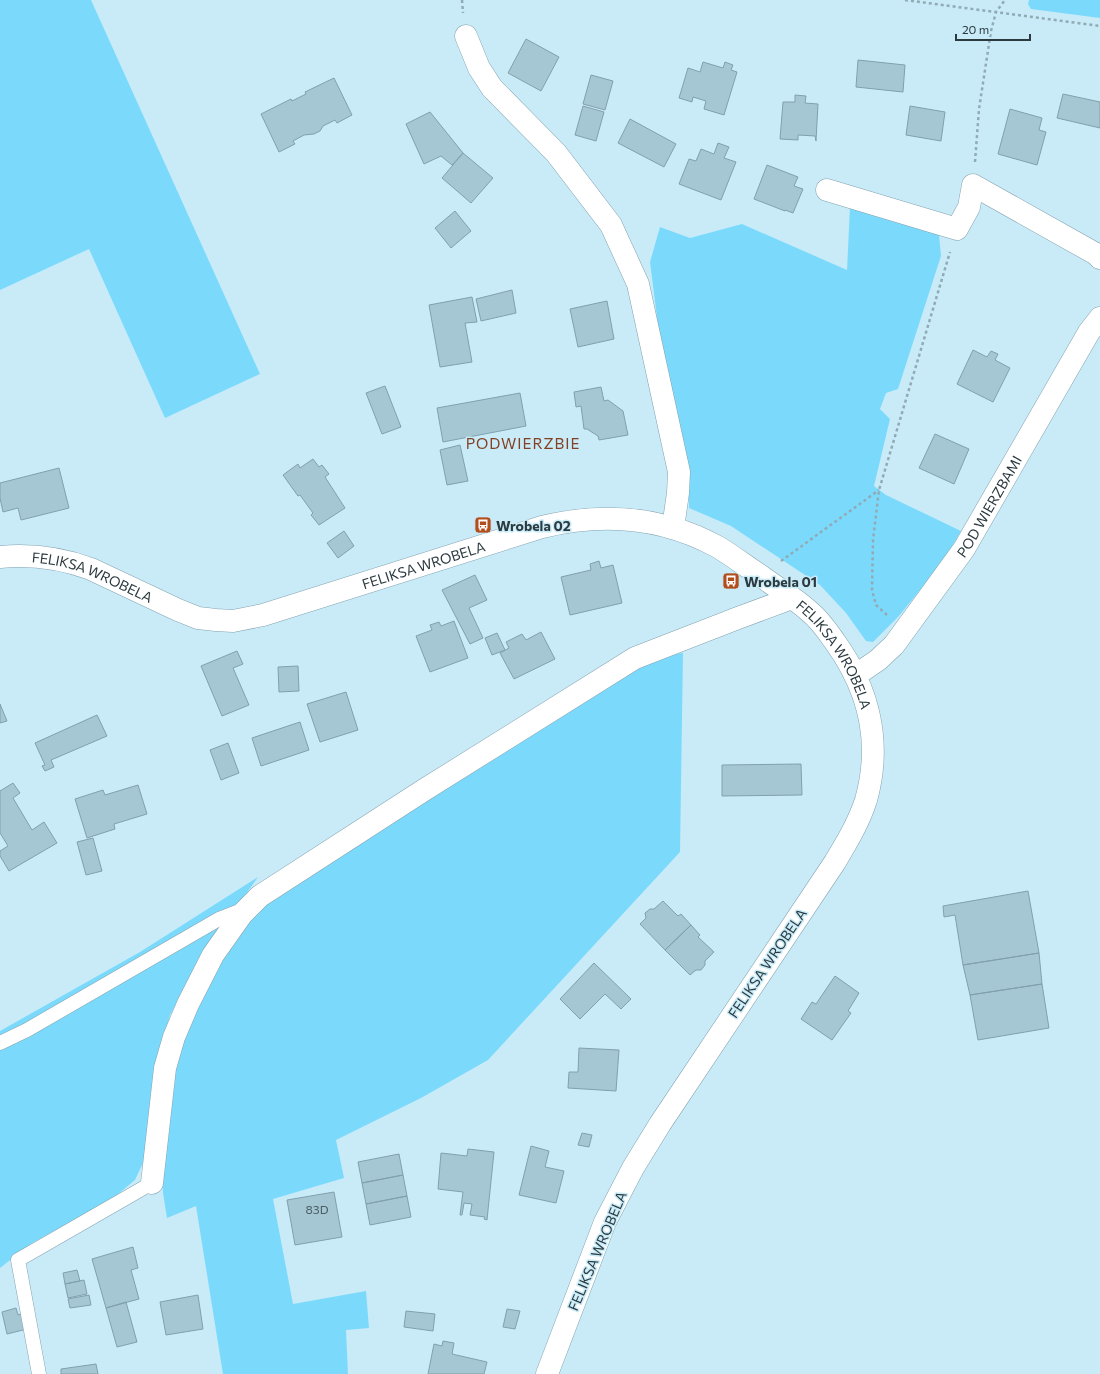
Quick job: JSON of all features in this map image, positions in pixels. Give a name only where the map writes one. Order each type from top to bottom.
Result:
[{"type":"street","points":[[466,36],[479,68],[492,88],[556,153],[611,225],[638,284],[679,472],[678,493],[673,528]]},
{"type":"street","points":[[827,190],[957,229],[969,207],[973,185],[1096,254],[1100,258]]},
{"type":"street","name":"POD WIERZBAMI","points":[[856,675],[878,660],[894,645],[964,549],[1088,332],[1100,318]]},
{"type":"street","name":"FELIKSA WROBELA","points":[[0,557],[40,556],[77,563],[198,618],[233,621],[263,615],[542,527],[584,519],[630,519],[673,528],[695,536],[719,548],[811,612],[829,632],[844,654],[856,675],[864,696],[870,720],[873,744],[872,770],[866,799],[856,827],[831,868],[660,1124],[633,1168],[605,1222],[547,1374]]},
{"type":"street","points":[[152,1184],[165,1068],[174,1037],[188,1004],[213,955],[242,914],[260,896],[431,786],[635,658],[792,598]]},
{"type":"lane","points":[[0,1043],[27,1030],[219,919],[237,912],[242,914]]},
{"type":"lane","points":[[39,1374],[18,1260],[152,1184]]},
{"type":"path","points":[[906,0],[1100,26]]},
{"type":"path","points":[[973,185],[979,109],[991,31],[996,12],[1005,0]]},
{"type":"path","points":[[906,629],[884,614],[876,605],[872,590],[873,540],[879,490],[957,229]]},
{"type":"path","points":[[778,563],[879,490]]},
{"type":"shaded area","points":[[0,0],[91,0],[260,374],[165,418],[89,249],[0,290]]},
{"type":"shaded area","points":[[1029,0],[1100,0],[1100,18],[1031,9],[1028,4]]},
{"type":"shaded area","points":[[850,207],[939,235],[941,256],[898,389],[886,393],[880,409],[890,419],[874,486],[886,495],[961,531],[943,562],[898,617],[873,642],[866,641],[846,613],[820,585],[731,526],[689,508],[689,487],[660,341],[650,262],[660,227],[690,238],[742,224],[847,270]]},
{"type":"shaded area","points":[[683,653],[680,852],[488,1060],[421,1098],[336,1140],[344,1178],[273,1199],[293,1304],[366,1291],[369,1328],[346,1330],[348,1374],[223,1374],[196,1206],[167,1218],[163,1193],[162,1165],[168,1092],[189,1018],[216,961],[246,923],[278,894],[600,689],[664,655]]},
{"type":"shaded area","points":[[258,877],[201,958],[170,1015],[152,1090],[148,1152],[135,1180],[112,1199],[32,1243],[0,1268],[0,1031],[140,952]]},
{"type":"building","points":[[526,39],[559,57],[541,91],[508,73]]},
{"type":"building","points":[[858,60],[905,65],[903,92],[856,87]]},
{"type":"building","points":[[703,62],[723,68],[725,62],[733,65],[731,70],[737,72],[724,115],[704,109],[706,101],[693,97],[692,102],[679,98],[688,68],[700,72]]},
{"type":"building","points":[[591,75],[613,81],[605,110],[583,104]]},
{"type":"building","points":[[334,78],[352,115],[337,123],[335,120],[323,126],[320,131],[314,134],[304,135],[293,141],[295,144],[279,152],[261,114],[291,99],[292,101],[306,94],[305,92]]},
{"type":"building","points":[[1063,94],[1100,102],[1100,128],[1057,118]]},
{"type":"building","points":[[795,95],[806,96],[805,103],[818,104],[816,141],[815,136],[798,135],[798,140],[780,139],[783,102],[795,102]]},
{"type":"building","points":[[583,106],[604,112],[596,141],[575,135]]},
{"type":"building","points":[[910,106],[945,112],[941,141],[906,135]]},
{"type":"building","points":[[1010,109],[1042,118],[1039,130],[1046,132],[1037,165],[998,154]]},
{"type":"building","points":[[430,112],[463,153],[452,165],[441,156],[424,164],[406,124]]},
{"type":"building","points":[[630,119],[676,144],[664,167],[618,143]]},
{"type":"building","points":[[718,143],[729,147],[724,158],[736,162],[721,200],[679,184],[689,159],[696,161],[701,149],[714,154]]},
{"type":"building","points":[[463,153],[493,178],[471,203],[442,178]]},
{"type":"building","points":[[767,165],[798,177],[794,186],[803,189],[793,213],[754,199]]},
{"type":"building","points":[[455,211],[471,231],[451,248],[435,228]]},
{"type":"building","points":[[512,290],[516,313],[481,321],[476,299]]},
{"type":"building","points":[[472,297],[477,322],[465,323],[472,362],[440,367],[429,305]]},
{"type":"building","points":[[607,301],[614,339],[578,347],[570,309]]},
{"type":"building","points":[[973,350],[987,357],[991,351],[998,354],[995,360],[1010,368],[993,402],[957,384]]},
{"type":"building","points":[[385,386],[401,427],[382,434],[366,393]]},
{"type":"building","points":[[601,387],[604,401],[608,400],[623,411],[628,435],[599,440],[598,436],[587,429],[584,429],[581,406],[576,407],[574,392]]},
{"type":"building","points":[[520,393],[526,426],[443,442],[437,408]]},
{"type":"building","points":[[935,434],[969,449],[954,484],[919,468]]},
{"type":"building","points":[[460,445],[468,481],[447,485],[440,450]]},
{"type":"building","points":[[313,459],[319,467],[322,465],[329,474],[325,477],[345,508],[319,525],[311,515],[313,513],[300,495],[298,496],[283,475],[298,464],[300,468]]},
{"type":"building","points":[[59,468],[69,508],[21,520],[18,508],[3,512],[0,498],[0,483]]},
{"type":"building","points":[[344,531],[354,546],[338,558],[327,543]]},
{"type":"building","points":[[599,561],[601,568],[613,565],[622,603],[570,615],[561,577],[591,570],[590,564]]},
{"type":"building","points":[[475,575],[487,600],[469,608],[483,638],[470,644],[442,590]]},
{"type":"building","points":[[454,621],[468,658],[430,672],[416,636],[432,630],[430,625],[439,622],[441,626]]},
{"type":"building","points":[[541,632],[555,659],[514,679],[500,653],[509,648],[506,642],[522,634],[526,640]]},
{"type":"building","points":[[497,633],[505,650],[492,655],[485,638]]},
{"type":"building","points":[[237,651],[243,664],[233,668],[249,705],[222,716],[201,666]]},
{"type":"building","points":[[298,666],[299,691],[279,692],[278,667]]},
{"type":"building","points":[[346,692],[358,730],[320,742],[307,704]]},
{"type":"building","points":[[0,704],[7,721],[0,723]]},
{"type":"building","points":[[97,715],[107,736],[51,760],[54,767],[45,771],[42,766],[45,765],[35,743]]},
{"type":"building","points":[[300,722],[309,750],[261,766],[252,738]]},
{"type":"building","points":[[228,743],[239,773],[221,780],[210,750]]},
{"type":"building","points":[[801,764],[802,795],[722,796],[722,765]]},
{"type":"building","points":[[13,783],[20,793],[13,798],[32,830],[44,822],[57,843],[9,871],[0,856],[0,851],[8,846],[0,833],[0,791]]},
{"type":"building","points":[[138,785],[147,814],[114,824],[115,829],[87,838],[75,799],[103,790],[105,795]]},
{"type":"building","points":[[93,838],[102,871],[86,875],[77,842]]},
{"type":"building","points":[[1028,891],[1039,953],[963,965],[955,915],[944,917],[943,906]]},
{"type":"building","points":[[663,901],[678,916],[681,914],[691,925],[665,950],[640,924],[646,918],[645,913],[650,909],[654,909]]},
{"type":"building","points":[[691,925],[700,935],[698,937],[714,952],[705,961],[705,965],[701,970],[696,970],[690,975],[665,950]]},
{"type":"building","points":[[1039,953],[1042,984],[970,995],[963,965]]},
{"type":"building","points":[[594,963],[631,999],[621,1009],[605,994],[580,1019],[560,999]]},
{"type":"building","points":[[835,976],[859,993],[848,1011],[851,1013],[832,1040],[801,1019],[812,1002],[816,1004]]},
{"type":"building","points":[[1042,984],[1049,1028],[978,1040],[970,995]]},
{"type":"building","points":[[579,1048],[619,1050],[616,1091],[568,1088],[569,1072],[578,1072]]},
{"type":"building","points":[[582,1133],[592,1135],[589,1147],[578,1145]]},
{"type":"building","points":[[531,1146],[549,1151],[545,1167],[564,1171],[556,1203],[519,1195]]},
{"type":"building","points":[[468,1149],[494,1152],[487,1220],[484,1219],[485,1217],[470,1215],[472,1204],[464,1203],[462,1215],[460,1215],[463,1192],[438,1189],[441,1153],[467,1156]]},
{"type":"building","points":[[399,1154],[403,1175],[362,1183],[358,1162]]},
{"type":"building","points":[[403,1175],[407,1196],[366,1204],[362,1183]]},
{"type":"building","points":[[334,1192],[342,1237],[295,1245],[287,1200]]},
{"type":"building","points":[[407,1196],[411,1217],[370,1225],[366,1204]]},
{"type":"building","points":[[133,1247],[138,1268],[131,1270],[139,1299],[106,1308],[92,1259]]},
{"type":"building","points":[[77,1270],[80,1281],[65,1284],[63,1273]]},
{"type":"building","points":[[84,1280],[87,1294],[68,1298],[65,1284]]},
{"type":"building","points":[[89,1295],[91,1305],[70,1308],[68,1299]]},
{"type":"building","points":[[198,1295],[203,1329],[166,1335],[160,1302]]},
{"type":"building","points":[[126,1302],[137,1342],[117,1347],[106,1308]]},
{"type":"building","points":[[16,1308],[18,1315],[23,1313],[27,1329],[7,1334],[2,1312]]},
{"type":"building","points":[[507,1309],[520,1311],[515,1329],[503,1327]]},
{"type":"building","points":[[406,1311],[435,1314],[433,1331],[404,1327]]},
{"type":"building","points":[[443,1341],[454,1343],[452,1354],[487,1362],[484,1374],[428,1374],[434,1344],[442,1346]]},
{"type":"building","points":[[96,1364],[98,1374],[61,1374],[61,1369]]},
{"type":"place","name":"Wrobela 02","points":[[483,525]]},
{"type":"place","name":"Wrobela 01","points":[[731,581]]},
{"type":"district","name":"PODWIERZBIE","points":[[523,443]]}]
